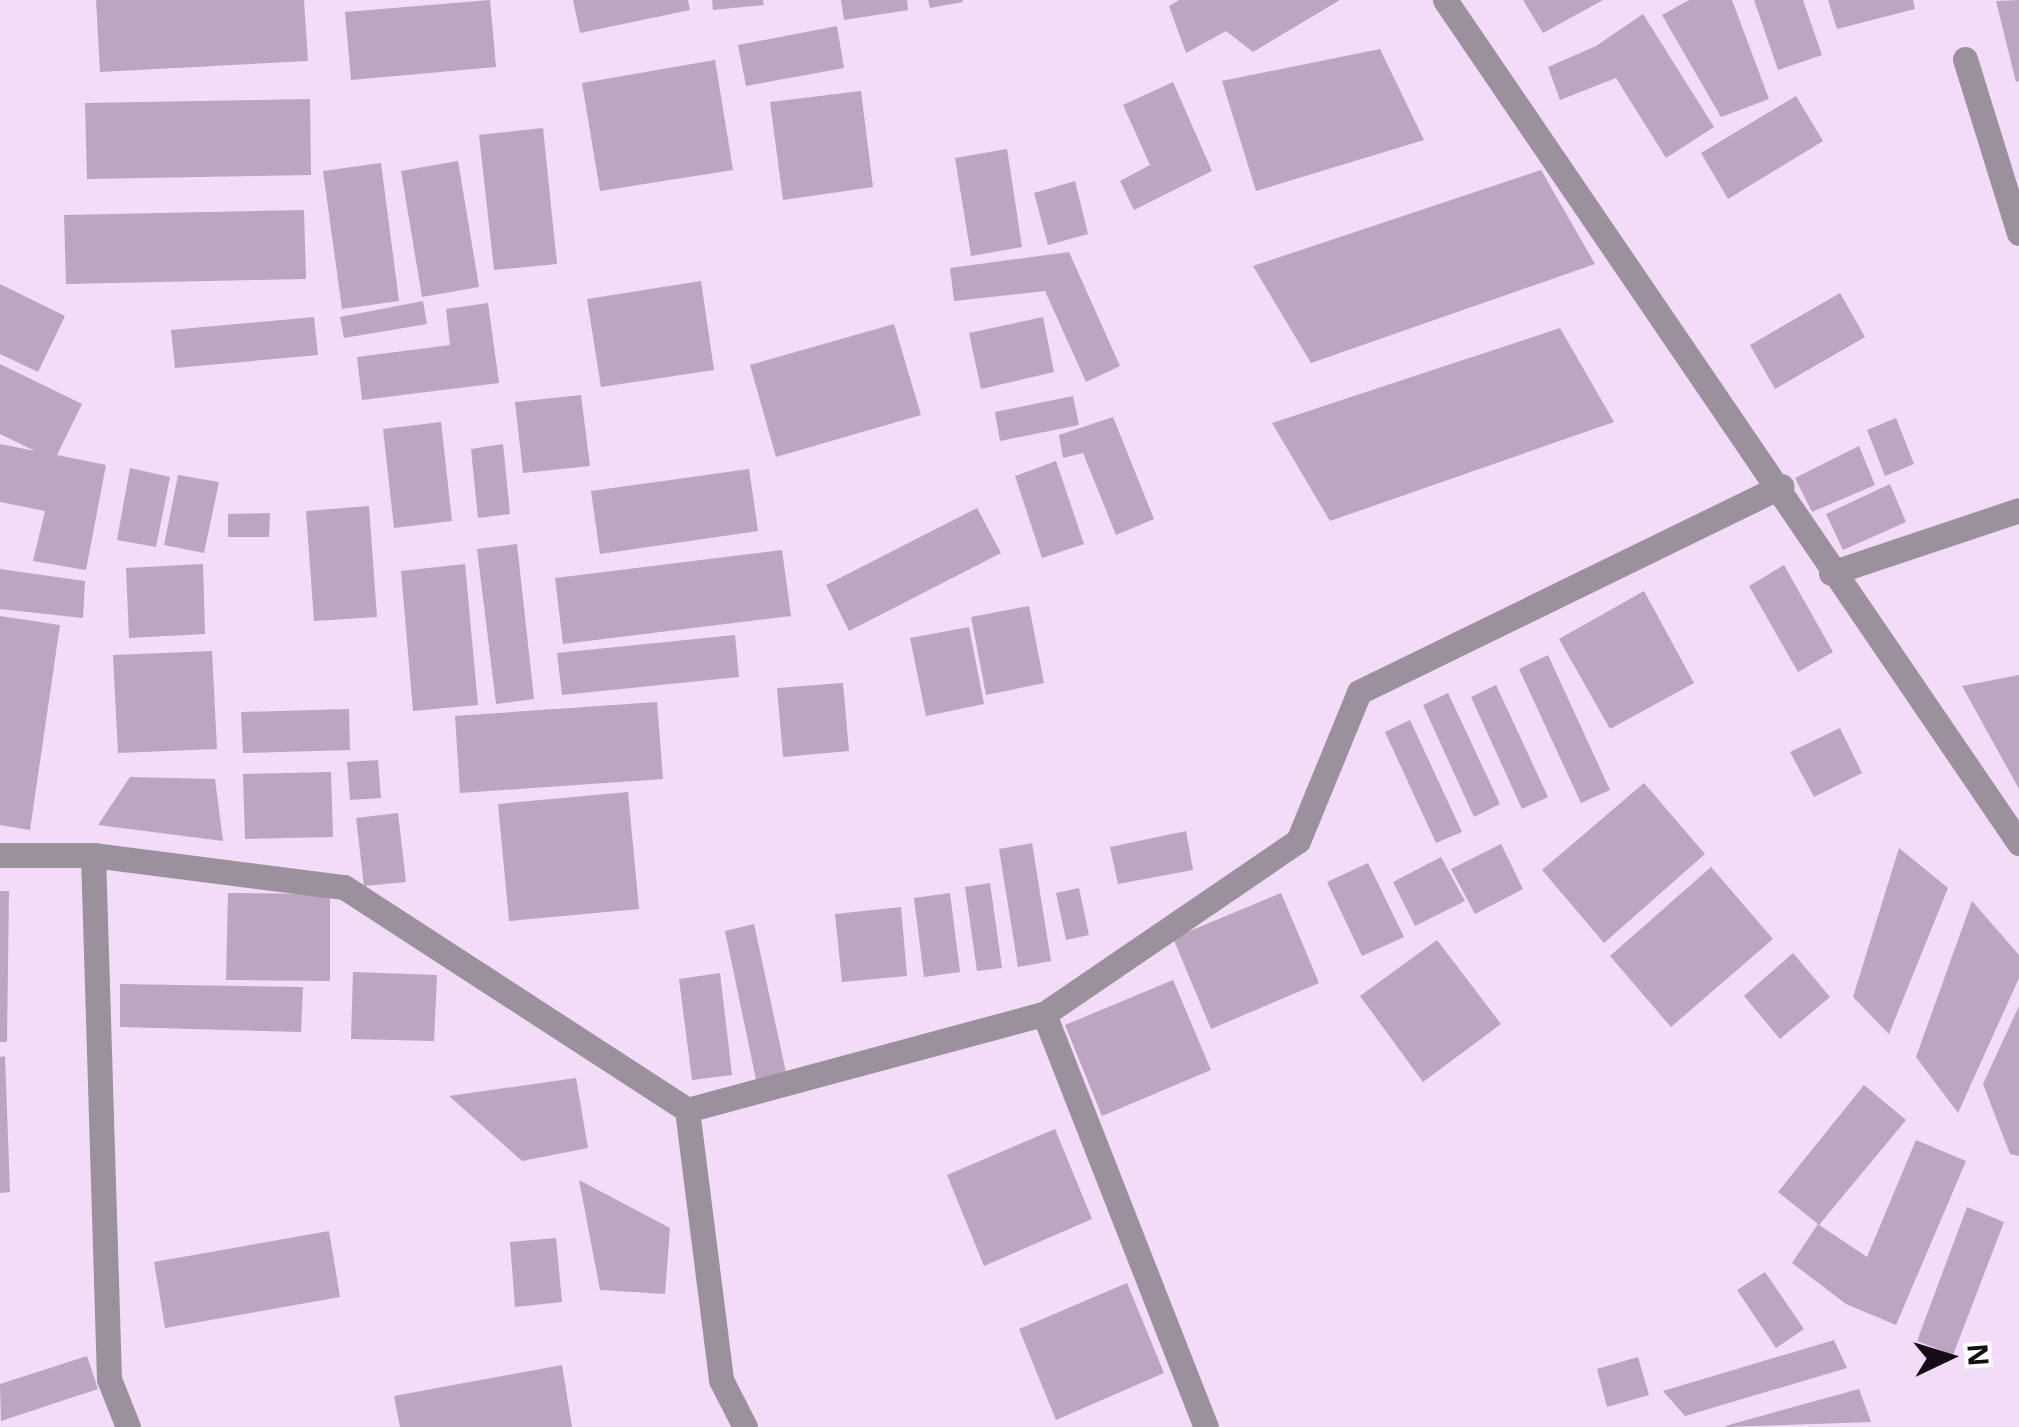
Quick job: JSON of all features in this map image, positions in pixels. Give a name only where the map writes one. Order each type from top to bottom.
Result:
[{"type":"street","points":[[1445,0],[1782,486],[1831,572],[2019,843]]},
{"type":"street","points":[[1965,60],[2019,233]]},
{"type":"street","points":[[0,854],[93,856],[344,887],[687,1110],[1044,1014],[1298,842],[1359,692],[1782,486]]},
{"type":"street","points":[[1831,572],[2019,510]]},
{"type":"street","points":[[93,856],[109,1379],[128,1427]]},
{"type":"street","points":[[1044,1014],[1206,1427]]},
{"type":"street","points":[[687,1110],[721,1380],[746,1427]]},
{"type":"building","points":[[96,0],[304,0],[308,61],[100,72]]},
{"type":"building","points":[[490,0],[496,67],[351,80],[345,12]]},
{"type":"building","points":[[573,0],[688,0],[690,10],[580,33]]},
{"type":"building","points":[[712,0],[763,0],[764,5],[713,10]]},
{"type":"building","points":[[841,0],[907,0],[908,10],[844,20]]},
{"type":"building","points":[[928,0],[962,0],[963,2],[930,8]]},
{"type":"building","points":[[1179,0],[1340,0],[1253,52],[1226,31],[1186,53],[1169,6]]},
{"type":"building","points":[[1523,0],[1603,0],[1543,33]]},
{"type":"building","points":[[1689,0],[1732,0],[1769,99],[1721,117],[1662,15]]},
{"type":"building","points":[[1754,0],[1803,0],[1822,55],[1778,70]]},
{"type":"building","points":[[1828,0],[1913,0],[1915,9],[1837,29]]},
{"type":"building","points":[[2019,0],[2019,81],[2016,82],[1996,1]]},
{"type":"building","points":[[1643,14],[1714,127],[1666,158],[1616,78],[1560,100],[1548,67],[1596,46]]},
{"type":"building","points":[[837,26],[844,68],[746,86],[738,45]]},
{"type":"building","points":[[1380,49],[1424,140],[1256,191],[1222,81]]},
{"type":"building","points":[[715,60],[733,170],[600,191],[582,83]]},
{"type":"building","points":[[1173,82],[1212,171],[1134,210],[1120,181],[1150,165],[1123,105]]},
{"type":"building","points":[[861,91],[873,187],[783,200],[770,102]]},
{"type":"building","points":[[1796,96],[1823,141],[1728,199],[1701,153]]},
{"type":"building","points":[[310,99],[311,175],[87,179],[85,103]]},
{"type":"building","points":[[543,128],[557,264],[494,270],[479,135]]},
{"type":"building","points":[[1007,149],[1022,247],[971,256],[955,158]]},
{"type":"building","points":[[458,161],[479,287],[422,297],[401,171]]},
{"type":"building","points":[[381,163],[399,301],[342,309],[323,171]]},
{"type":"building","points":[[1541,170],[1595,264],[1311,363],[1253,266]]},
{"type":"building","points":[[1075,181],[1088,234],[1048,245],[1034,193]]},
{"type":"building","points":[[304,210],[306,279],[66,284],[64,215]]},
{"type":"building","points":[[1069,252],[1120,366],[1086,382],[1045,291],[954,301],[950,268]]},
{"type":"building","points":[[701,281],[714,370],[601,387],[587,299]]},
{"type":"building","points":[[0,284],[65,316],[38,372],[0,354]]},
{"type":"building","points":[[1840,293],[1865,337],[1775,389],[1750,345]]},
{"type":"building","points":[[423,301],[427,324],[344,338],[340,317]]},
{"type":"building","points":[[488,303],[499,383],[362,400],[357,357],[450,345],[446,309]]},
{"type":"building","points":[[314,317],[318,355],[175,368],[171,330]]},
{"type":"building","points":[[1043,317],[1054,372],[981,389],[969,333]]},
{"type":"building","points":[[894,324],[921,415],[776,457],[750,365]]},
{"type":"building","points":[[1560,328],[1614,422],[1330,521],[1272,423]]},
{"type":"building","points":[[0,364],[82,404],[57,455],[106,465],[86,570],[33,561],[45,511],[0,502],[0,444],[35,451],[0,434]]},
{"type":"building","points":[[581,395],[590,466],[523,473],[515,402]]},
{"type":"building","points":[[1073,396],[1079,425],[1000,441],[995,412]]},
{"type":"building","points":[[1113,417],[1154,519],[1116,535],[1083,453],[1063,458],[1059,435]]},
{"type":"building","points":[[1896,418],[1914,464],[1885,476],[1867,430]]},
{"type":"building","points":[[441,422],[452,521],[394,528],[383,429]]},
{"type":"building","points":[[503,444],[510,514],[478,518],[471,449]]},
{"type":"building","points":[[1859,446],[1875,485],[1812,512],[1795,478]]},
{"type":"building","points":[[1056,461],[1084,544],[1042,558],[1015,476]]},
{"type":"building","points":[[130,468],[170,477],[156,547],[117,540]]},
{"type":"building","points":[[749,469],[758,531],[600,554],[591,491]]},
{"type":"building","points":[[178,475],[219,482],[204,553],[164,545]]},
{"type":"building","points":[[1890,484],[1906,522],[1843,550],[1826,514]]},
{"type":"building","points":[[369,506],[377,617],[314,621],[306,511]]},
{"type":"building","points":[[977,508],[1001,553],[849,631],[826,585]]},
{"type":"building","points":[[270,513],[269,537],[228,537],[228,514]]},
{"type":"building","points":[[517,544],[534,699],[496,704],[477,549]]},
{"type":"building","points":[[782,550],[791,616],[563,644],[555,578]]},
{"type":"building","points":[[203,564],[205,634],[129,638],[126,568]]},
{"type":"building","points":[[465,564],[478,705],[413,711],[401,571]]},
{"type":"building","points":[[1784,565],[1833,652],[1798,672],[1749,586]]},
{"type":"building","points":[[0,569],[85,581],[83,618],[0,609]]},
{"type":"building","points":[[1644,591],[1694,683],[1610,729],[1559,639]]},
{"type":"building","points":[[1029,606],[1044,683],[986,695],[971,617]]},
{"type":"building","points":[[0,616],[60,625],[30,830],[0,825]]},
{"type":"building","points":[[969,627],[984,704],[926,716],[910,638]]},
{"type":"building","points":[[735,635],[739,677],[562,695],[557,653]]},
{"type":"building","points":[[212,651],[217,749],[118,753],[113,655]]},
{"type":"building","points":[[1548,655],[1610,790],[1581,803],[1519,669]]},
{"type":"building","points":[[2019,675],[2019,789],[1962,686]]},
{"type":"building","points":[[843,683],[849,751],[783,757],[777,688]]},
{"type":"building","points":[[1496,685],[1548,797],[1522,809],[1471,697]]},
{"type":"building","points":[[1448,693],[1500,804],[1474,817],[1423,705]]},
{"type":"building","points":[[657,702],[663,779],[460,793],[455,716]]},
{"type":"building","points":[[349,709],[350,750],[243,753],[241,712]]},
{"type":"building","points":[[1410,720],[1462,832],[1436,843],[1385,732]]},
{"type":"building","points":[[1840,728],[1862,773],[1814,797],[1790,752]]},
{"type":"building","points":[[378,760],[381,798],[350,800],[347,762]]},
{"type":"building","points":[[331,772],[333,837],[245,839],[243,774]]},
{"type":"building","points":[[130,777],[215,779],[223,841],[98,825]]},
{"type":"building","points":[[1644,783],[1705,854],[1604,943],[1542,870]]},
{"type":"building","points":[[628,792],[639,909],[509,921],[498,804]]},
{"type":"building","points":[[398,813],[406,882],[364,886],[356,818]]},
{"type":"building","points":[[1186,831],[1193,870],[1118,884],[1110,847]]},
{"type":"building","points":[[1032,843],[1051,961],[1018,967],[999,849]]},
{"type":"building","points":[[1501,844],[1523,889],[1475,914],[1451,869]]},
{"type":"building","points":[[1899,848],[1948,888],[1889,1034],[1853,997]]},
{"type":"building","points":[[1441,857],[1465,901],[1415,926],[1393,882]]},
{"type":"building","points":[[1368,863],[1404,937],[1362,956],[1327,882]]},
{"type":"building","points":[[1711,867],[1773,939],[1671,1027],[1610,956]]},
{"type":"building","points":[[990,883],[1002,968],[977,971],[965,887]]},
{"type":"building","points":[[1079,888],[1089,935],[1066,940],[1056,893]]},
{"type":"building","points":[[0,891],[9,891],[7,1042],[0,1042]]},
{"type":"building","points":[[228,893],[330,894],[330,981],[226,980]]},
{"type":"building","points":[[950,893],[960,972],[924,977],[914,898]]},
{"type":"building","points":[[1281,893],[1319,983],[1211,1029],[1173,938]]},
{"type":"building","points":[[1972,901],[2019,955],[2019,978],[1958,1113],[1916,1057]]},
{"type":"building","points":[[901,907],[907,976],[842,982],[835,914]]},
{"type":"building","points":[[754,924],[788,1082],[758,1089],[725,931]]},
{"type":"building","points":[[1437,940],[1501,1024],[1423,1082],[1360,996]]},
{"type":"building","points":[[1793,953],[1830,997],[1780,1039],[1744,996]]},
{"type":"building","points":[[353,972],[437,975],[434,1041],[351,1039]]},
{"type":"building","points":[[720,973],[732,1075],[692,1080],[679,979]]},
{"type":"building","points":[[1173,980],[1211,1070],[1102,1116],[1065,1025]]},
{"type":"building","points":[[120,984],[303,987],[301,1032],[120,1027]]},
{"type":"building","points":[[2019,1006],[2019,1156],[2010,1154],[1983,1084]]},
{"type":"building","points":[[5,1056],[10,1192],[0,1193],[0,1057]]},
{"type":"building","points":[[576,1078],[588,1148],[522,1161],[449,1096]]},
{"type":"building","points":[[1864,1085],[1906,1120],[1819,1225],[1867,1257],[1916,1140],[1966,1161],[1896,1325],[1846,1304],[1792,1263],[1818,1224],[1778,1192]]},
{"type":"building","points":[[1055,1129],[1092,1219],[984,1266],[947,1175]]},
{"type":"building","points":[[579,1180],[670,1228],[665,1294],[600,1290]]},
{"type":"building","points":[[1967,1207],[2004,1222],[1953,1355],[1917,1341]]},
{"type":"building","points":[[329,1231],[340,1297],[165,1328],[154,1262]]},
{"type":"building","points":[[556,1238],[562,1302],[515,1307],[510,1242]]},
{"type":"building","points":[[1765,1272],[1804,1329],[1776,1348],[1737,1290]]},
{"type":"building","points":[[1127,1283],[1164,1373],[1056,1420],[1019,1329]]},
{"type":"building","points":[[1834,1340],[1847,1368],[1685,1416],[1663,1391]]},
{"type":"building","points":[[87,1356],[98,1389],[1,1421],[0,1384]]},
{"type":"building","points":[[1638,1357],[1649,1395],[1607,1407],[1597,1369]]},
{"type":"building","points":[[562,1365],[572,1427],[400,1427],[394,1396]]},
{"type":"building","points":[[1859,1389],[1871,1422],[1725,1426]]}]
